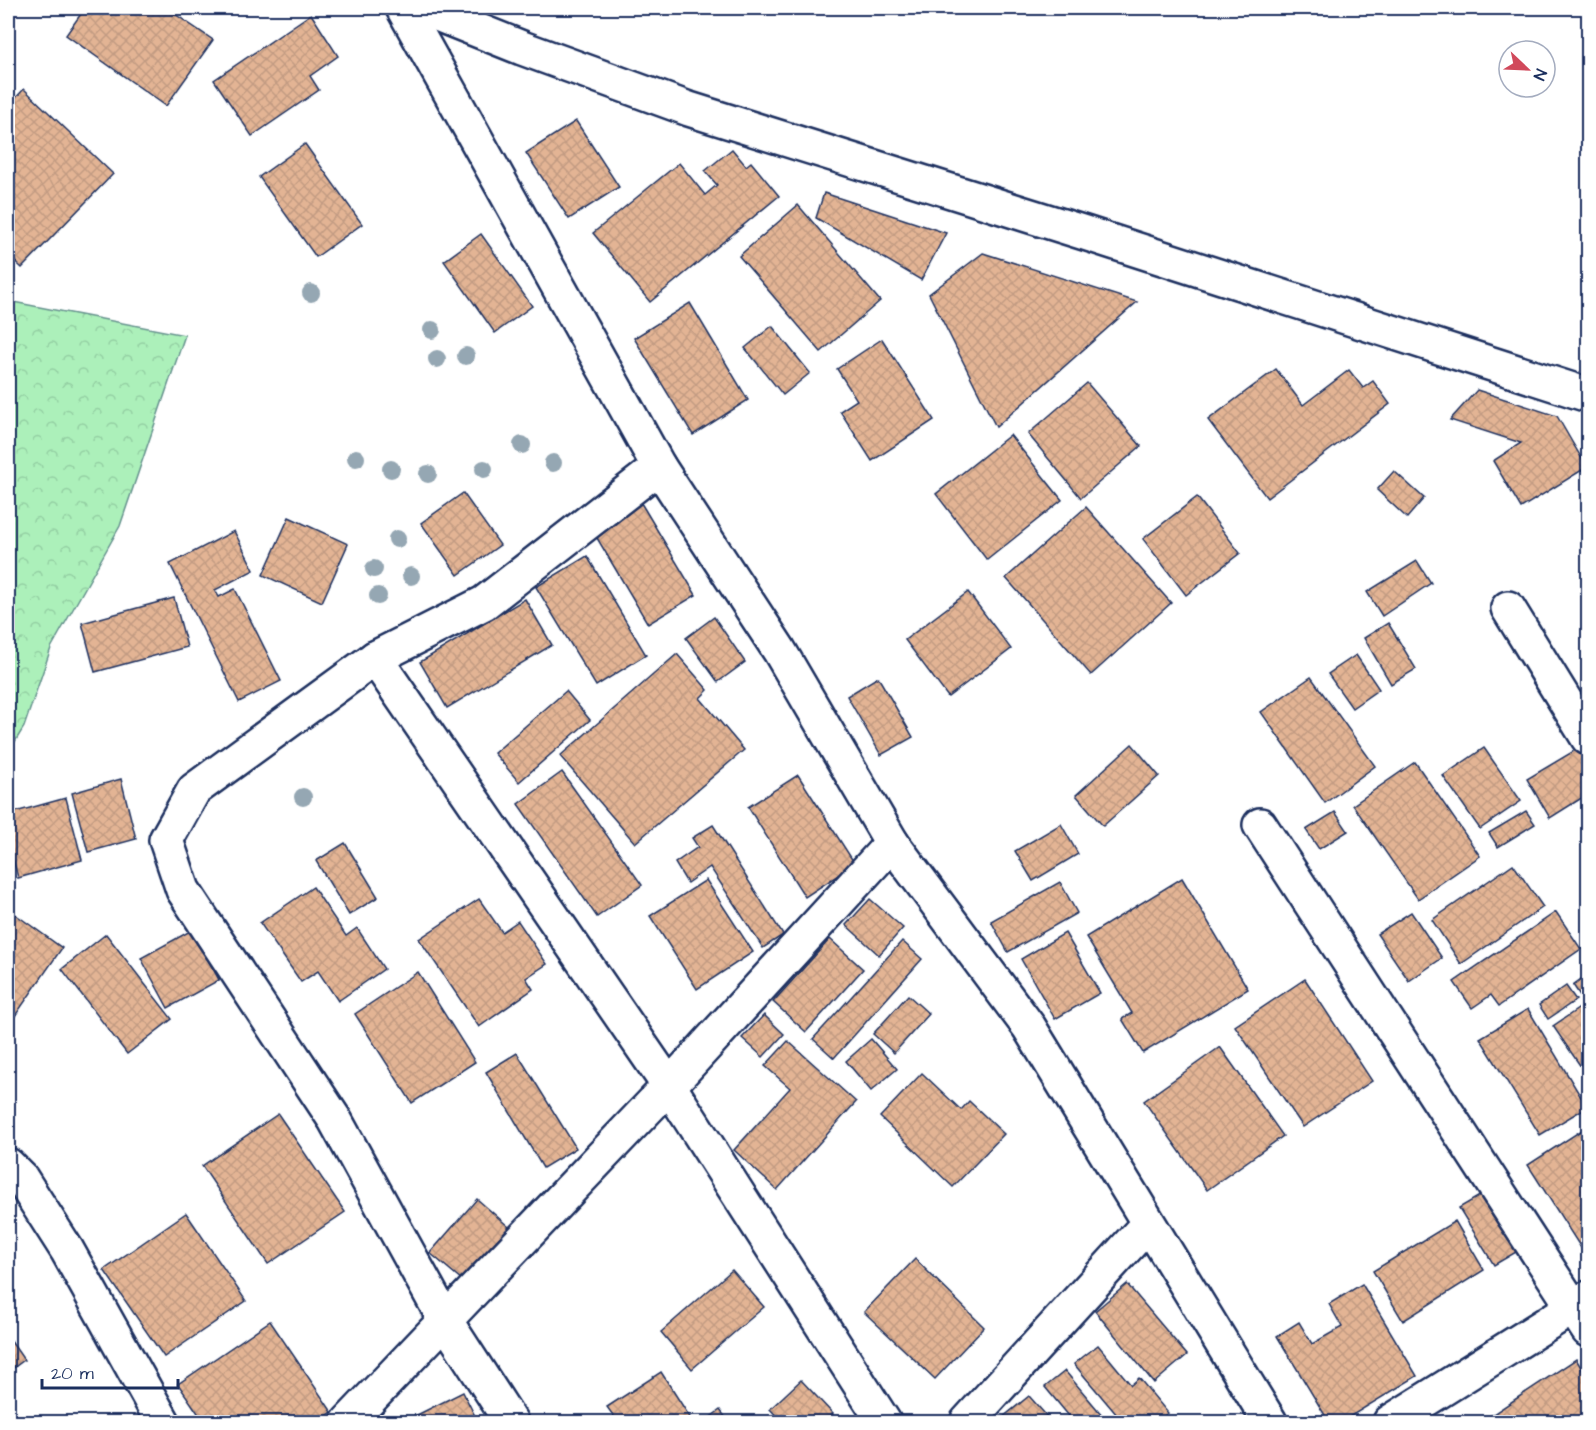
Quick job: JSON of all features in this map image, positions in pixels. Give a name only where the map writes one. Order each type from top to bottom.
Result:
[{"type":"street","points":[[403,8],[659,467],[778,650],[892,843],[1029,1027],[1270,1422]]},
{"type":"street","points":[[422,8],[522,48],[689,109],[1111,241],[1588,395]]},
{"type":"street","points":[[511,1422],[445,1320],[335,1120],[183,890],[166,840],[194,790],[375,658],[484,603],[659,467]]},
{"type":"street","points":[[1508,608],[1588,738]]},
{"type":"street","points":[[375,658],[669,1086],[884,1422]]},
{"type":"street","points":[[1260,825],[1584,1312],[1390,1422]]},
{"type":"street","points":[[348,1422],[669,1086],[892,843]]},
{"type":"street","points":[[8,1165],[21,1178],[67,1250],[163,1422]]},
{"type":"street","points":[[967,1422],[1148,1224]]},
{"type":"green space","points":[[8,301],[185,335],[120,526],[51,648],[24,727],[8,753]]},
{"type":"building","points":[[85,8],[166,8],[213,40],[166,106],[66,35]]},
{"type":"building","points":[[311,14],[338,56],[310,76],[319,90],[252,136],[214,80]]},
{"type":"building","points":[[24,89],[113,174],[22,268],[8,255],[8,106]]},
{"type":"building","points":[[576,121],[619,187],[569,219],[526,153]]},
{"type":"building","points":[[305,144],[362,224],[316,257],[259,177]]},
{"type":"building","points":[[732,149],[746,166],[751,162],[779,196],[650,302],[593,233],[679,163],[705,195],[717,185],[705,171]]},
{"type":"building","points":[[824,193],[946,233],[921,280],[816,218]]},
{"type":"building","points":[[798,205],[880,301],[821,352],[739,256]]},
{"type":"building","points":[[481,234],[532,306],[495,333],[444,261]]},
{"type":"building","points":[[983,253],[1137,302],[996,427],[929,294]]},
{"type":"building","points":[[690,303],[748,400],[693,435],[634,338]]},
{"type":"building","points":[[772,326],[810,373],[783,395],[745,348]]},
{"type":"building","points":[[882,339],[934,420],[872,461],[840,411],[857,400],[837,369]]},
{"type":"building","points":[[1276,369],[1303,405],[1349,370],[1363,388],[1373,381],[1390,404],[1267,498],[1208,420]]},
{"type":"building","points":[[1087,383],[1141,446],[1081,498],[1028,434]]},
{"type":"building","points":[[1477,390],[1557,416],[1587,467],[1521,508],[1493,461],[1521,443],[1450,420]]},
{"type":"building","points":[[1010,435],[1062,500],[987,560],[936,494]]},
{"type":"building","points":[[1394,471],[1424,498],[1407,518],[1377,490]]},
{"type":"building","points":[[463,493],[500,545],[458,575],[421,523]]},
{"type":"building","points":[[1197,497],[1240,553],[1186,595],[1143,539]]},
{"type":"building","points":[[641,503],[696,595],[648,624],[594,533]]},
{"type":"building","points":[[1086,507],[1171,603],[1091,675],[1006,578]]},
{"type":"building","points":[[289,517],[348,544],[322,602],[263,575]]},
{"type":"building","points":[[234,531],[254,570],[215,590],[219,597],[235,589],[281,681],[239,702],[170,564]]},
{"type":"building","points":[[587,556],[646,655],[596,686],[536,587]]},
{"type":"building","points":[[1417,561],[1431,583],[1382,616],[1367,592]]},
{"type":"building","points":[[968,592],[1011,649],[948,697],[905,640]]},
{"type":"building","points":[[174,598],[187,647],[95,672],[82,623]]},
{"type":"building","points":[[525,599],[552,645],[447,708],[420,662]]},
{"type":"building","points":[[714,617],[745,662],[718,682],[686,638]]},
{"type":"building","points":[[1388,623],[1416,669],[1391,684],[1364,638]]},
{"type":"building","points":[[677,654],[708,690],[700,698],[744,750],[635,843],[560,756]]},
{"type":"building","points":[[1356,655],[1379,689],[1352,708],[1328,674]]},
{"type":"building","points":[[878,677],[913,737],[881,755],[847,696]]},
{"type":"building","points":[[1311,677],[1375,766],[1325,803],[1261,712]]},
{"type":"building","points":[[566,691],[590,720],[519,782],[494,753]]},
{"type":"building","points":[[1132,744],[1159,776],[1103,826],[1076,795]]},
{"type":"building","points":[[1484,748],[1521,801],[1480,829],[1443,776]]},
{"type":"building","points":[[1579,748],[1588,764],[1588,794],[1550,818],[1527,779]]},
{"type":"building","points":[[1415,762],[1480,856],[1418,899],[1353,805]]},
{"type":"building","points":[[562,772],[642,885],[597,917],[518,804]]},
{"type":"building","points":[[798,775],[855,864],[805,897],[748,807]]},
{"type":"building","points":[[121,779],[136,839],[88,852],[72,793]]},
{"type":"building","points":[[66,798],[82,860],[18,878],[8,840],[8,814]]},
{"type":"building","points":[[1526,811],[1535,824],[1498,847],[1489,833]]},
{"type":"building","points":[[1335,812],[1348,831],[1319,849],[1306,830]]},
{"type":"building","points":[[1061,824],[1078,854],[1033,881],[1015,851]]},
{"type":"building","points":[[713,825],[783,935],[763,948],[710,867],[687,883],[675,863],[698,847],[692,838]]},
{"type":"building","points":[[345,843],[378,897],[349,915],[316,861]]},
{"type":"building","points":[[1513,864],[1543,907],[1461,964],[1432,920]]},
{"type":"building","points":[[1182,878],[1248,989],[1143,1053],[1122,1019],[1132,1013],[1086,937]]},
{"type":"building","points":[[706,880],[753,952],[697,989],[650,916]]},
{"type":"building","points":[[1060,882],[1077,913],[1008,952],[991,921]]},
{"type":"building","points":[[313,887],[346,936],[357,928],[384,969],[338,1001],[318,971],[301,982],[260,923]]},
{"type":"building","points":[[479,899],[502,932],[518,921],[547,964],[526,978],[533,989],[479,1027],[419,939]]},
{"type":"building","points":[[870,899],[903,928],[879,955],[846,925]]},
{"type":"building","points":[[8,909],[62,948],[8,1026]]},
{"type":"building","points":[[1411,912],[1442,958],[1409,981],[1377,934]]},
{"type":"building","points":[[1556,912],[1581,949],[1499,1006],[1491,995],[1472,1008],[1454,982]]},
{"type":"building","points":[[192,930],[219,980],[168,1008],[141,958]]},
{"type":"building","points":[[1065,933],[1100,993],[1055,1019],[1021,959]]},
{"type":"building","points":[[106,934],[172,1019],[127,1054],[62,969]]},
{"type":"building","points":[[830,939],[863,969],[806,1032],[773,1002]]},
{"type":"building","points":[[902,941],[922,959],[834,1058],[813,1039]]},
{"type":"building","points":[[418,972],[475,1062],[412,1103],[355,1014]]},
{"type":"building","points":[[1588,974],[1588,997],[1583,1000],[1573,985]]},
{"type":"building","points":[[1305,979],[1372,1081],[1303,1127],[1235,1026]]},
{"type":"building","points":[[1566,986],[1576,1000],[1548,1019],[1539,1005]]},
{"type":"building","points":[[908,995],[929,1014],[894,1053],[873,1034]]},
{"type":"building","points":[[1581,1007],[1588,1019],[1588,1077],[1553,1026]]},
{"type":"building","points":[[1528,1009],[1587,1107],[1540,1135],[1480,1038]]},
{"type":"building","points":[[764,1015],[784,1034],[763,1057],[742,1038]]},
{"type":"building","points":[[871,1039],[897,1069],[871,1091],[846,1061]]},
{"type":"building","points":[[788,1041],[856,1102],[777,1190],[734,1150],[790,1088],[765,1066]]},
{"type":"building","points":[[1220,1047],[1283,1136],[1207,1190],[1144,1101]]},
{"type":"building","points":[[517,1053],[576,1148],[543,1168],[486,1072]]},
{"type":"building","points":[[922,1073],[961,1110],[969,1101],[1004,1134],[953,1187],[880,1117]]},
{"type":"building","points":[[278,1114],[345,1212],[268,1264],[202,1166]]},
{"type":"building","points":[[1585,1128],[1588,1133],[1588,1259],[1528,1165]]},
{"type":"building","points":[[1488,1191],[1523,1248],[1494,1265],[1459,1208]]},
{"type":"building","points":[[477,1199],[509,1227],[462,1280],[430,1253]]},
{"type":"building","points":[[186,1213],[246,1301],[164,1357],[104,1270]]},
{"type":"building","points":[[1455,1221],[1484,1270],[1403,1321],[1373,1271]]},
{"type":"building","points":[[915,1259],[984,1327],[935,1379],[864,1312]]},
{"type":"building","points":[[732,1270],[764,1307],[692,1369],[661,1332]]},
{"type":"building","points":[[1127,1284],[1187,1355],[1154,1383],[1095,1311]]},
{"type":"building","points":[[1362,1284],[1417,1376],[1341,1422],[1329,1422],[1277,1336],[1299,1322],[1312,1344],[1342,1327],[1329,1304]]},
{"type":"building","points":[[270,1321],[332,1412],[318,1422],[204,1422],[178,1384]]},
{"type":"building","points":[[8,1337],[24,1360],[8,1372]]},
{"type":"building","points":[[1098,1345],[1131,1385],[1139,1378],[1168,1413],[1156,1422],[1123,1422],[1074,1364]]},
{"type":"building","points":[[1576,1359],[1588,1379],[1588,1413],[1575,1422],[1486,1422],[1484,1420]]},
{"type":"building","points":[[1065,1371],[1108,1422],[1074,1422],[1045,1387]]},
{"type":"building","points":[[661,1372],[693,1422],[618,1422],[607,1407]]},
{"type":"building","points":[[801,1380],[833,1414],[824,1422],[782,1422],[770,1409]]},
{"type":"building","points":[[463,1392],[478,1422],[403,1422]]},
{"type":"building","points":[[1029,1396],[1052,1422],[997,1422]]},
{"type":"building","points":[[720,1410],[729,1422],[704,1422]]}]
